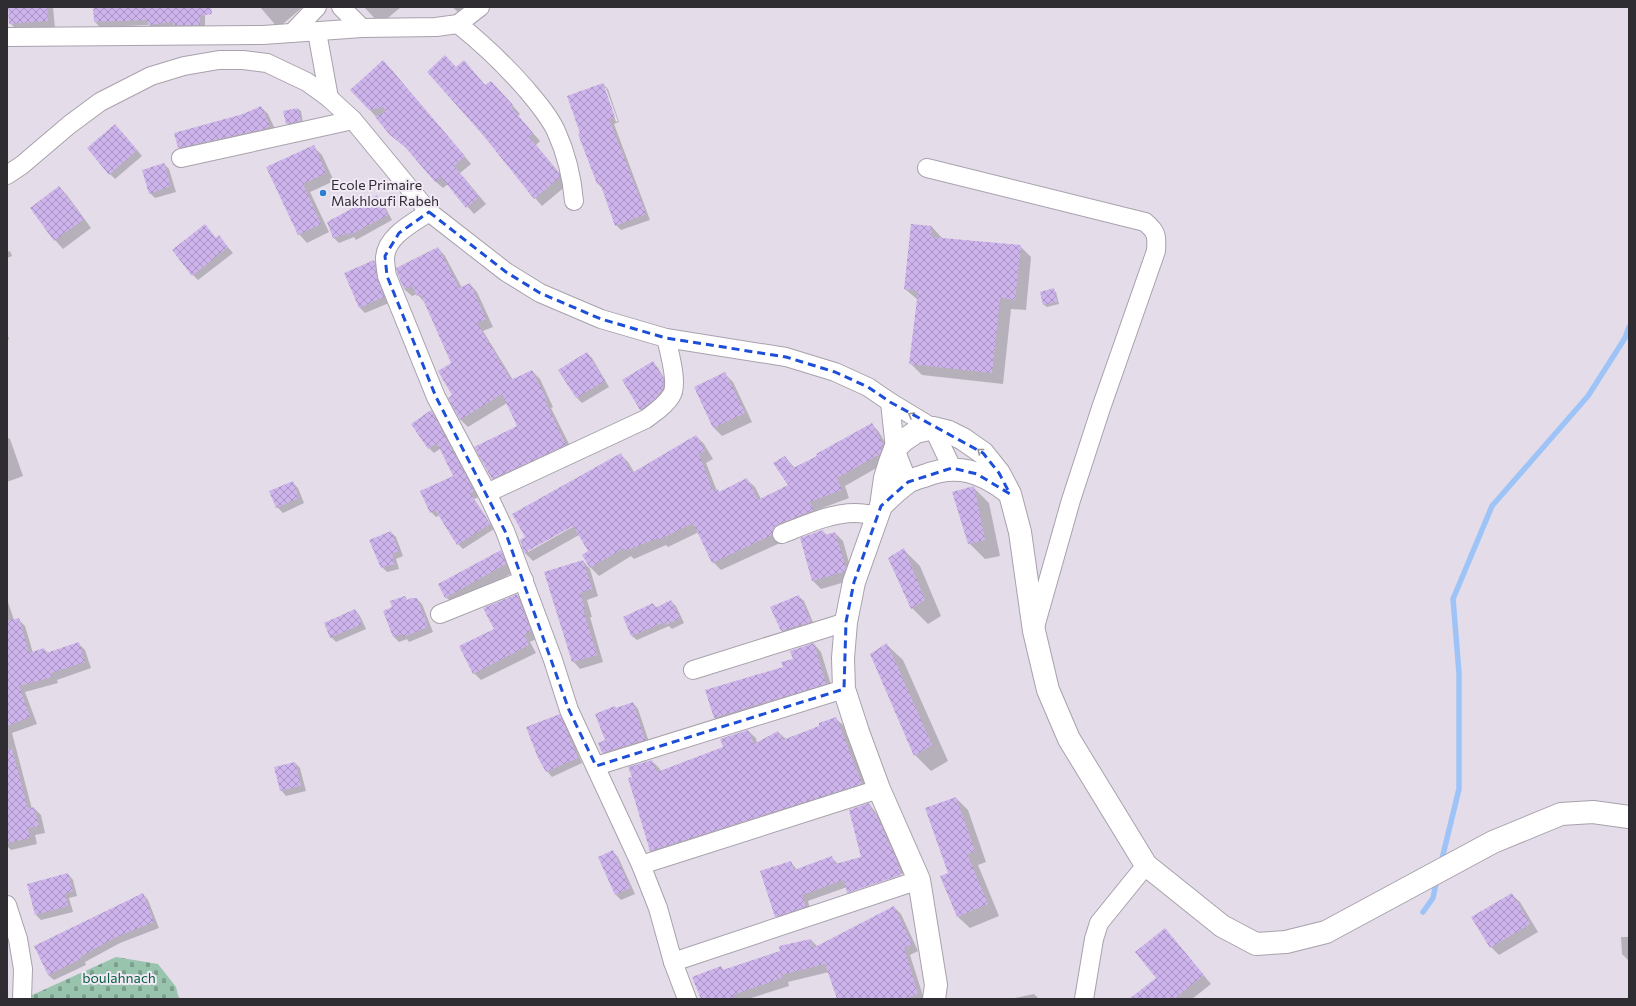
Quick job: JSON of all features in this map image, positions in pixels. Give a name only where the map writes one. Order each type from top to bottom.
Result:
[{"type":"main road","points":[[934,999],[936,985],[919,880],[879,789],[858,732],[844,689],[843,658],[846,622],[854,582],[879,511],[885,478],[895,450],[904,440],[916,432],[933,428],[949,432],[963,439],[983,453],[999,473],[1010,494],[1020,532],[1034,631],[1048,690],[1069,740],[1146,866],[1222,926],[1256,944],[1286,942],[1326,932],[1493,842],[1561,814],[1593,812],[1629,817]]},
{"type":"main road","points":[[879,511],[908,482],[935,471],[952,468],[983,476],[994,481],[1010,494]]},
{"type":"street","points":[[292,33],[317,7]]},
{"type":"street","points":[[341,7],[362,28]]},
{"type":"street","points":[[7,37],[262,36],[362,28],[436,27],[458,24],[480,7]]},
{"type":"street","points":[[458,24],[486,47],[507,68],[547,116],[556,131],[565,153],[573,186],[574,201]]},
{"type":"street","points":[[317,32],[329,98]]},
{"type":"street","points":[[262,36],[267,63]]},
{"type":"street","points":[[7,175],[22,165],[69,125],[100,102],[151,76],[184,66],[219,60],[242,60],[267,63],[307,82],[329,98],[353,120],[429,212],[506,272],[540,292],[601,319],[666,338],[786,357],[835,372],[868,387],[933,428],[952,468]]},
{"type":"street","points":[[181,158],[353,120]]},
{"type":"street","points":[[927,168],[1145,222],[1152,228],[1157,237],[1156,251],[1101,408],[1071,500],[1034,631]]},
{"type":"street","points":[[429,212],[399,233],[389,244],[385,256],[387,276],[436,397],[487,493],[505,531],[553,660],[569,710],[641,865],[658,908],[673,962],[687,999]]},
{"type":"street","points":[[487,493],[646,419],[662,408],[672,395],[674,374],[666,338]]},
{"type":"street","points":[[890,402],[895,450],[908,482]]},
{"type":"street","points":[[782,534],[834,515],[879,511]]},
{"type":"street","points":[[440,614],[524,580]]},
{"type":"street","points":[[693,670],[846,622]]},
{"type":"street","points":[[596,766],[844,689]]},
{"type":"street","points":[[641,865],[879,789]]},
{"type":"street","points":[[1084,999],[1094,939],[1099,923],[1146,866]]},
{"type":"street","points":[[673,962],[919,880]]},
{"type":"street","points":[[7,905],[18,939],[23,969],[22,999]]},
{"type":"highlighted area","points":[[429,212],[506,272],[540,293],[601,319],[666,338],[786,357],[835,372],[868,387],[890,402],[983,453],[999,473],[1010,494],[977,474],[952,468],[908,482],[881,506],[854,582],[846,622],[844,689],[596,766],[569,710],[505,531],[436,397],[387,276],[385,256],[399,233]]},
{"type":"green space","name":"boulahnach","points":[[116,957],[158,964],[176,987],[179,999],[29,999],[30,996]]},
{"type":"building","points":[[8,7],[47,7],[48,21],[9,24]]},
{"type":"building","points":[[93,7],[211,7],[212,14],[200,16],[200,25],[173,25],[173,22],[148,25],[147,20],[94,22]]},
{"type":"building","points":[[445,55],[456,67],[464,60],[485,85],[491,81],[513,105],[511,107],[533,133],[529,137],[559,173],[560,177],[534,199],[483,135],[427,72]]},
{"type":"building","points":[[383,60],[465,156],[454,166],[479,197],[466,208],[441,177],[435,182],[405,147],[390,135],[375,117],[385,112],[384,107],[369,110],[350,90]]},
{"type":"building","points":[[603,83],[615,117],[609,119],[646,214],[615,226],[600,183],[597,184],[578,134],[580,133],[567,96]]},
{"type":"building","points":[[261,106],[270,126],[264,129],[178,148],[174,133],[243,114]]},
{"type":"building","points":[[298,108],[301,121],[286,124],[283,111]]},
{"type":"building","points":[[115,124],[137,150],[109,175],[87,148]]},
{"type":"building","points":[[314,145],[326,173],[303,184],[321,224],[298,235],[266,167]]},
{"type":"building","points":[[164,163],[171,186],[149,194],[142,170]]},
{"type":"building","points":[[59,186],[84,219],[54,241],[30,208]]},
{"type":"building","points":[[377,195],[388,215],[350,235],[349,233],[333,238],[327,222]]},
{"type":"building","points":[[205,224],[216,238],[219,235],[228,247],[192,276],[172,250]]},
{"type":"building","points":[[911,224],[932,226],[931,237],[1021,245],[1015,300],[1000,298],[992,373],[909,364],[918,291],[904,289]]},
{"type":"building","points":[[438,247],[459,288],[470,283],[486,319],[477,323],[511,380],[532,370],[547,400],[545,401],[566,445],[492,479],[474,447],[517,426],[502,394],[460,420],[448,398],[452,395],[438,371],[451,363],[421,295],[417,296],[412,286],[404,289],[397,273],[396,268]]},
{"type":"building","points":[[374,260],[377,278],[384,297],[359,308],[344,273]]},
{"type":"building","points":[[1054,288],[1057,302],[1043,305],[1040,292]]},
{"type":"building","points":[[587,352],[605,381],[576,398],[558,370]]},
{"type":"building","points":[[653,361],[663,378],[663,388],[656,398],[640,410],[622,380]]},
{"type":"building","points":[[725,372],[745,413],[713,428],[694,387]]},
{"type":"building","points":[[431,410],[474,491],[470,493],[490,524],[457,545],[435,510],[430,513],[420,491],[453,476],[437,443],[428,449],[411,424]]},
{"type":"building","points":[[872,423],[883,444],[880,454],[837,478],[842,490],[809,502],[814,510],[778,524],[774,528],[772,535],[712,563],[693,523],[659,540],[658,538],[625,551],[624,548],[590,568],[582,555],[588,551],[573,526],[524,553],[520,540],[525,537],[512,514],[621,453],[632,473],[696,435],[705,450],[699,455],[713,491],[718,489],[719,492],[747,478],[758,500],[788,485],[773,463],[785,456],[793,468],[817,456],[816,454]]},
{"type":"building","points":[[293,481],[299,498],[276,508],[269,491]]},
{"type":"building","points":[[974,486],[985,540],[968,544],[952,492]]},
{"type":"building","points":[[823,530],[825,535],[835,532],[846,568],[844,572],[812,581],[800,538]]},
{"type":"building","points":[[391,531],[399,551],[392,554],[395,564],[381,568],[369,540]]},
{"type":"building","points":[[904,548],[925,600],[911,609],[888,558]]},
{"type":"building","points":[[501,550],[506,564],[445,598],[438,584]]},
{"type":"building","points":[[583,560],[592,589],[580,593],[585,609],[583,610],[597,655],[572,662],[544,572]]},
{"type":"building","points":[[517,594],[531,631],[524,635],[529,645],[473,674],[459,646],[494,629],[483,608]]},
{"type":"building","points":[[799,595],[811,622],[781,631],[770,607]]},
{"type":"building","points":[[405,596],[407,600],[417,598],[428,627],[403,637],[402,634],[393,637],[383,611],[392,607],[390,601]]},
{"type":"building","points":[[671,600],[680,618],[666,625],[665,622],[631,636],[623,617],[653,603],[655,608]]},
{"type":"building","points":[[355,609],[362,624],[330,638],[324,623]]},
{"type":"building","points":[[19,618],[29,653],[44,648],[46,653],[79,642],[85,662],[51,673],[52,677],[19,686],[30,717],[7,726],[7,621]]},
{"type":"building","points":[[814,643],[826,684],[714,718],[705,690],[783,667],[781,662],[793,659],[790,651]]},
{"type":"building","points":[[887,643],[932,745],[914,756],[870,654]]},
{"type":"building","points":[[633,702],[645,740],[602,753],[598,743],[605,740],[595,714],[615,706],[616,708]]},
{"type":"building","points":[[560,714],[578,758],[546,772],[538,758],[526,727]]},
{"type":"building","points":[[836,717],[862,784],[650,851],[628,778],[632,777],[628,767],[652,760],[657,772],[723,747],[720,739],[748,730],[754,744],[778,731],[783,740],[819,726],[819,723]]},
{"type":"building","points":[[12,749],[28,809],[34,807],[39,826],[28,828],[30,838],[7,843],[7,750]]},
{"type":"building","points":[[295,762],[301,786],[280,791],[274,767]]},
{"type":"building","points":[[956,797],[975,851],[967,854],[988,904],[957,917],[940,876],[948,873],[925,808]]},
{"type":"building","points":[[869,803],[873,813],[875,812],[897,861],[901,875],[847,893],[844,880],[802,895],[806,907],[775,917],[760,871],[791,861],[794,870],[832,856],[835,864],[861,857],[849,810]]},
{"type":"building","points":[[613,850],[630,888],[615,895],[598,857]]},
{"type":"building","points":[[68,873],[73,891],[65,893],[68,906],[35,915],[27,884]]},
{"type":"building","points":[[143,893],[154,922],[114,938],[80,957],[81,959],[48,975],[34,946]]},
{"type":"building","points":[[1512,893],[1530,924],[1490,948],[1471,917]]},
{"type":"building","points":[[894,906],[912,944],[904,948],[918,994],[904,999],[837,999],[825,964],[781,975],[782,978],[733,995],[735,999],[701,999],[692,977],[721,966],[723,970],[780,951],[779,946],[811,939],[813,948]]},
{"type":"building","points":[[1165,928],[1204,975],[1174,999],[1129,999],[1156,978],[1135,952]]},
{"type":"waterway","points":[[1441,863],[1459,789],[1459,673],[1453,599],[1492,506],[1588,396],[1625,338],[1629,327]]},
{"type":"waterway","points":[[1423,912],[1433,898],[1437,879]]},
{"type":"place","name":"Ecole Primaire Makhloufi Rabeh","points":[[323,193]]}]
